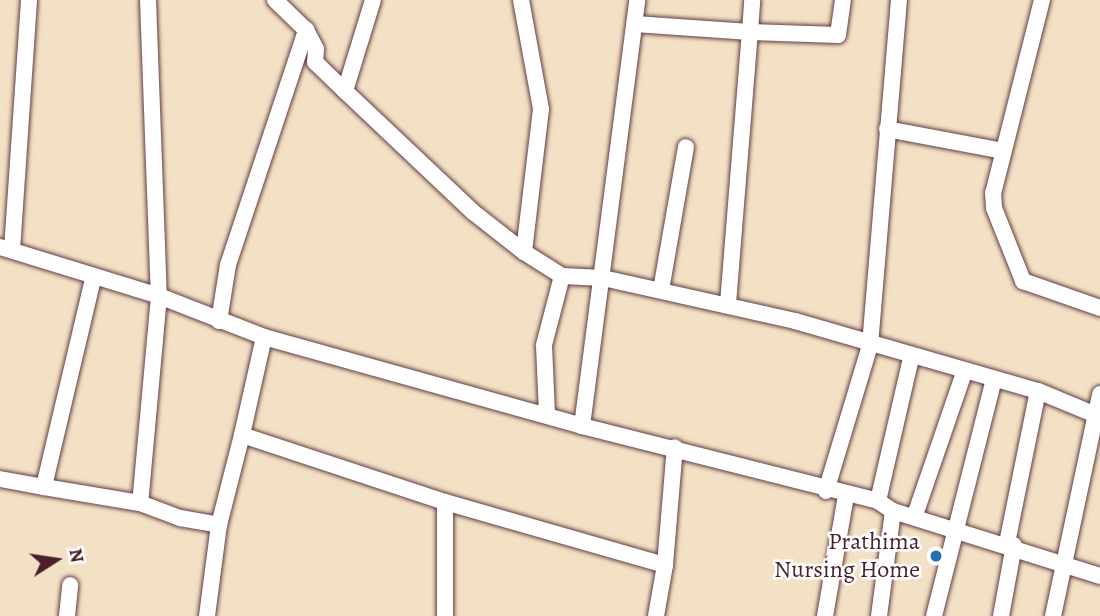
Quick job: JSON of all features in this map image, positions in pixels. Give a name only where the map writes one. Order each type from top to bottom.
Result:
[{"type":"street","points":[[29,0],[6,249],[93,279],[159,296],[264,337],[547,414],[582,426],[675,447],[826,491],[878,502],[893,511],[954,526],[1100,576]]},
{"type":"street","points":[[140,503],[159,296],[148,0]]},
{"type":"street","points":[[275,0],[306,30],[316,49],[315,62],[345,91],[524,252],[562,276],[603,278],[728,304],[911,358],[1038,391],[1096,415]]},
{"type":"street","points":[[345,91],[373,0]]},
{"type":"street","points":[[521,0],[541,109],[524,252]]},
{"type":"street","points":[[582,426],[637,0]]},
{"type":"street","points":[[728,304],[752,0]]},
{"type":"street","points":[[635,24],[838,35],[842,0]]},
{"type":"street","points":[[826,491],[870,345],[899,0]]},
{"type":"street","points":[[1042,0],[1003,151],[994,208],[1023,281],[1100,308]]},
{"type":"street","points":[[219,321],[228,265],[306,30]]},
{"type":"street","points":[[887,129],[1003,151]]},
{"type":"street","points":[[661,290],[686,147]]},
{"type":"street","points":[[547,414],[544,345],[562,276]]},
{"type":"street","points":[[44,487],[93,279]]},
{"type":"street","points":[[207,616],[219,525],[264,337]]},
{"type":"street","points":[[878,502],[911,358]]},
{"type":"street","points":[[915,515],[965,370]]},
{"type":"street","points":[[933,616],[994,379]]},
{"type":"street","points":[[1001,616],[1038,391]]},
{"type":"street","points":[[1053,616],[1100,394]]},
{"type":"street","points":[[242,435],[445,502],[665,565]]},
{"type":"street","points":[[656,616],[665,565],[675,447]]},
{"type":"street","points":[[0,479],[140,503],[180,518],[219,525]]},
{"type":"street","points":[[825,616],[846,496]]},
{"type":"street","points":[[445,502],[445,616]]},
{"type":"street","points":[[879,616],[893,511]]},
{"type":"street","points":[[67,616],[70,585]]},
{"type":"place","name":"Prathima Nursing Home","points":[[936,556]]}]
